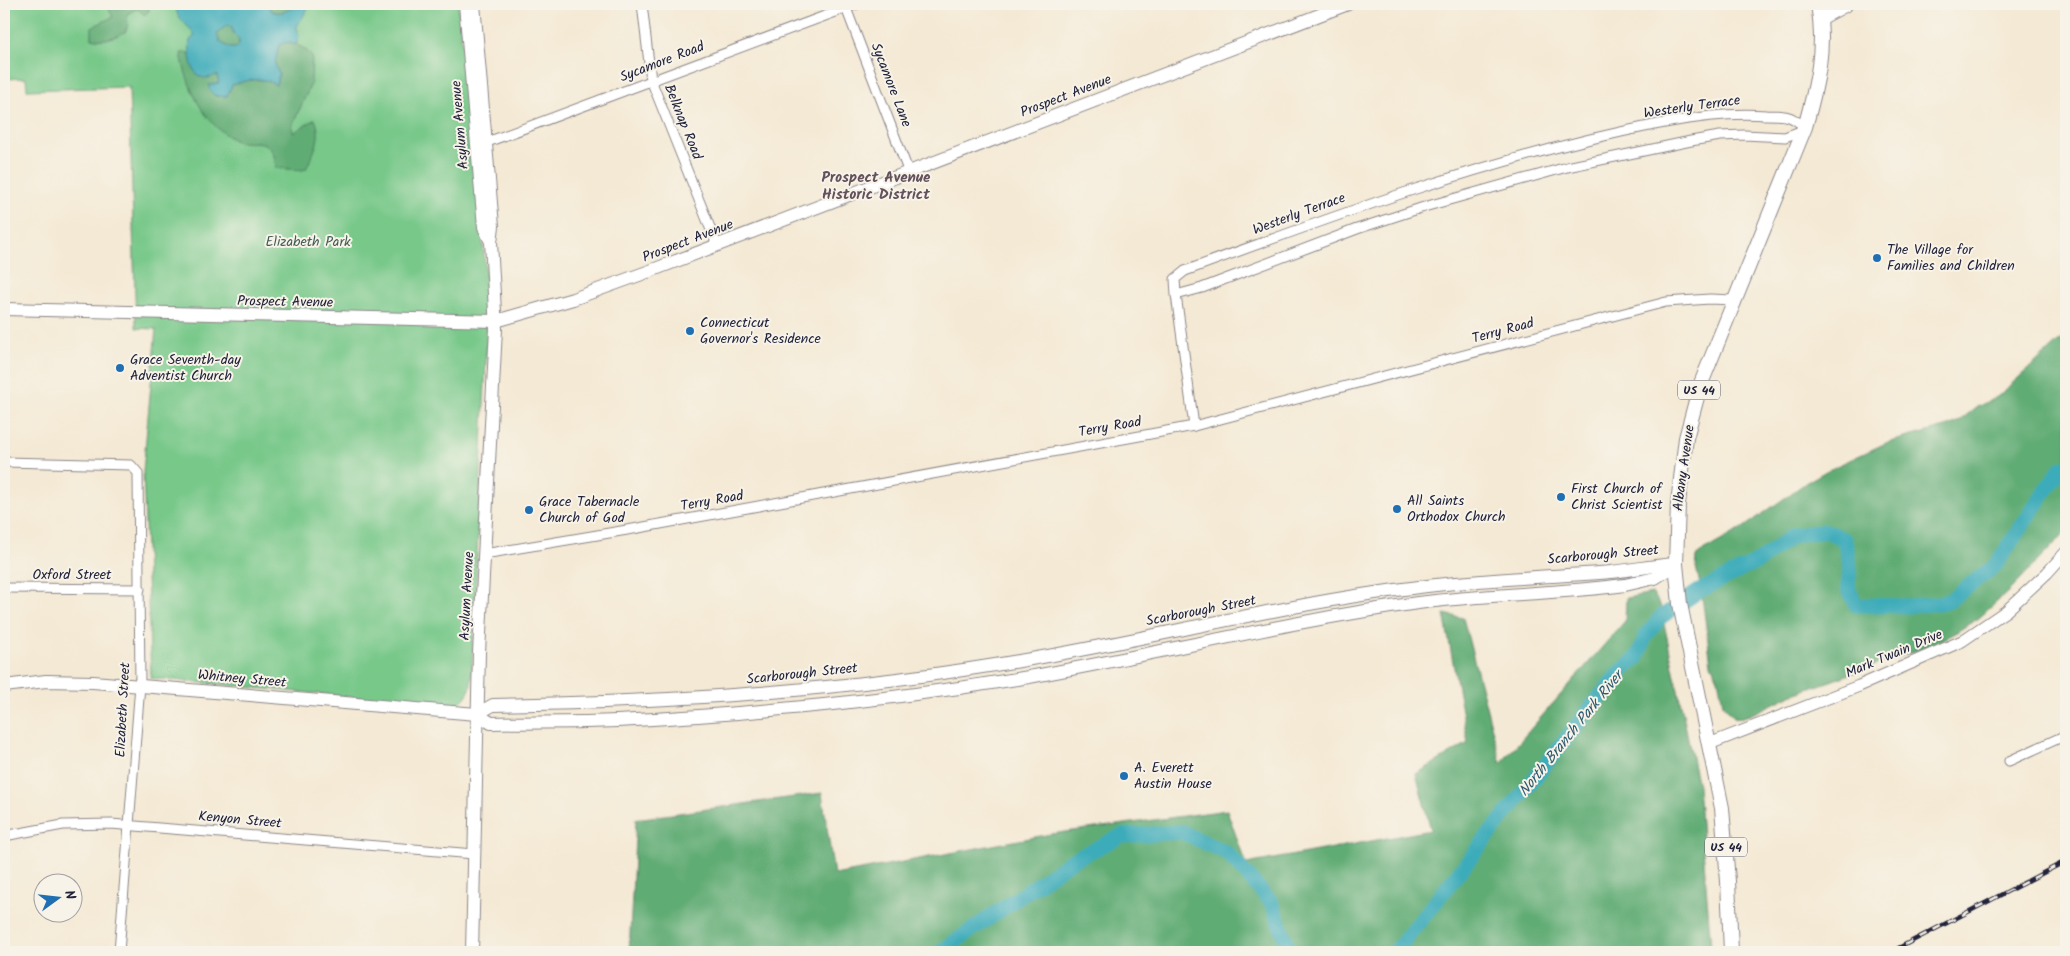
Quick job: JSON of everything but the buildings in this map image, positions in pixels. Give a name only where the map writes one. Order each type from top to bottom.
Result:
[{"type":"main road","name":"Asylum Avenue","points":[[465,4],[493,226],[491,242],[496,321],[477,714],[472,952]]},
{"type":"main road","name":"Asylum Avenue","points":[[474,4],[482,145]]},
{"type":"main road","name":"Prospect Avenue","points":[[4,309],[496,321],[573,299],[717,246],[1348,4]]},
{"type":"main road","name":"Albany Avenue","points":[[1731,952],[1722,808],[1682,619],[1678,589],[1676,564],[1678,503],[1688,429],[1700,386],[1805,127],[1817,85],[1822,46],[1818,4]]},
{"type":"main road","points":[[1820,18],[1846,4]]},
{"type":"main road","name":"Scarborough Street","points":[[1676,564],[1655,578],[1625,585],[1421,603],[1323,618],[1027,677],[891,697],[727,714],[615,721],[491,723],[477,714],[493,705],[614,703],[726,697],[888,680],[1023,661],[1322,602],[1419,587],[1619,571],[1649,565],[1676,564]]},
{"type":"main road","points":[[1419,587],[1421,603]]},
{"type":"main road","points":[[1322,602],[1323,618]]},
{"type":"main road","points":[[1171,633],[1175,649]]},
{"type":"main road","points":[[1023,661],[1027,677]]},
{"type":"main road","points":[[888,680],[891,697]]},
{"type":"main road","name":"Whitney Street","points":[[4,686],[61,681],[140,685],[477,714]]},
{"type":"main road","points":[[726,697],[727,714]]},
{"type":"main road","points":[[614,703],[615,721]]},
{"type":"street","name":"Belknap Road","points":[[642,4],[651,80],[717,246]]},
{"type":"street","name":"Sycamore Road","points":[[482,145],[857,4]]},
{"type":"street","name":"Sycamore Lane","points":[[846,8],[909,173]]},
{"type":"street","name":"Westerly Terrace","points":[[1194,426],[1175,279],[1185,270],[1350,210],[1472,170],[1616,133],[1684,120],[1742,113],[1785,116],[1796,120],[1805,127]]},
{"type":"street","points":[[1176,295],[1202,288],[1357,229],[1424,207],[1567,167],[1706,138],[1744,135],[1785,137],[1805,127]]},
{"type":"street","name":"Terry Road","points":[[484,554],[633,529],[1194,426],[1666,302],[1710,299],[1734,300]]},
{"type":"street","name":"Elizabeth Street","points":[[4,462],[131,465],[136,469],[139,478],[140,685],[119,952]]},
{"type":"street","name":"Mark Twain Drive","points":[[1709,744],[1858,686],[1962,641],[2006,611],[2047,573],[2066,552]]},
{"type":"street","name":"Oxford Street","points":[[4,588],[140,588]]},
{"type":"street","points":[[2009,761],[2066,735]]},
{"type":"street","name":"Kenyon Street","points":[[4,836],[80,824],[130,824],[474,854]]},
{"type":"green space","name":"Elizabeth Park","points":[[4,4],[458,4],[485,264],[487,339],[471,686],[465,697],[459,702],[447,706],[151,678],[143,472],[156,329],[136,328],[129,87],[27,90],[26,78],[4,79]]},
{"type":"green space","points":[[106,4],[148,4],[149,11],[144,15],[136,9],[127,14],[128,25],[125,32],[121,34],[105,39],[92,38],[92,27],[113,17]]},
{"type":"green space","points":[[267,4],[299,4],[286,11],[277,12],[273,11]]},
{"type":"green space","points":[[227,25],[231,27],[239,40],[239,45],[236,48],[230,48],[220,42],[217,34]]},
{"type":"green space","points":[[291,42],[305,49],[312,57],[311,84],[292,126],[293,133],[315,119],[317,126],[318,138],[314,150],[306,169],[302,170],[276,168],[272,152],[268,146],[258,142],[234,140],[213,124],[192,91],[181,53],[191,53],[193,66],[217,75],[219,83],[212,86],[215,96],[227,96],[231,86],[242,82],[260,80],[276,85],[279,74],[275,64],[279,45]]},
{"type":"green space","points":[[2066,335],[2066,532],[2009,591],[1979,618],[1950,636],[1924,648],[1791,695],[1750,715],[1739,718],[1734,717],[1723,704],[1718,678],[1711,664],[1701,589],[1696,567],[1697,557],[1701,552],[1740,530],[1807,482],[1826,471],[1886,443],[1949,426],[1959,421],[1977,407],[1997,397]]},
{"type":"green space","points":[[1652,593],[1660,604],[1698,786],[1711,947],[1703,952],[629,952],[636,819],[822,793],[834,875],[1051,834],[1227,810],[1246,864],[1431,830],[1416,774],[1468,743],[1444,614],[1463,618],[1501,763],[1625,621],[1626,598]]},
{"type":"water","points":[[175,4],[267,4],[273,11],[281,12],[300,4],[311,4],[297,26],[299,37],[297,43],[294,45],[288,42],[279,45],[275,64],[279,74],[276,85],[266,80],[243,82],[232,85],[227,96],[217,96],[212,94],[209,89],[209,85],[219,83],[217,75],[203,78],[194,71],[191,61],[190,40],[194,37],[194,33],[178,16]],"holes":[[[227,25],[231,27],[239,40],[239,45],[236,48],[230,48],[220,42],[217,34]]]},
{"type":"waterway","name":"North Branch Park River","points":[[1395,952],[1618,674],[1637,658],[1646,635],[1661,617],[1699,591],[1759,561],[1793,535],[1827,531],[1845,540],[1850,568],[1848,587],[1856,605],[1911,606],[1947,602],[1995,566],[2060,469],[2066,467]]},
{"type":"waterway","name":"North Branch Park River","points":[[940,952],[1071,861],[1121,836],[1182,832],[1227,853],[1272,903],[1290,952]]},
{"type":"railway","points":[[1891,952],[2066,861]]},
{"type":"place","name":"The Village for Families and Children","points":[[1877,258]]},
{"type":"place","name":"Connecticut Governor's Residence","points":[[690,331]]},
{"type":"place","name":"Grace Seventh-day Adventist Church","points":[[120,368]]},
{"type":"place","name":"First Church of Christ Scientist","points":[[1561,497]]},
{"type":"place","name":"All Saints Orthodox Church","points":[[1397,509]]},
{"type":"place","name":"Grace Tabernacle Church of God","points":[[529,510]]},
{"type":"place","name":"A. Everett Austin House","points":[[1124,776]]},
{"type":"district","name":"Prospect Avenue Historic District","points":[[876,186]]}]
